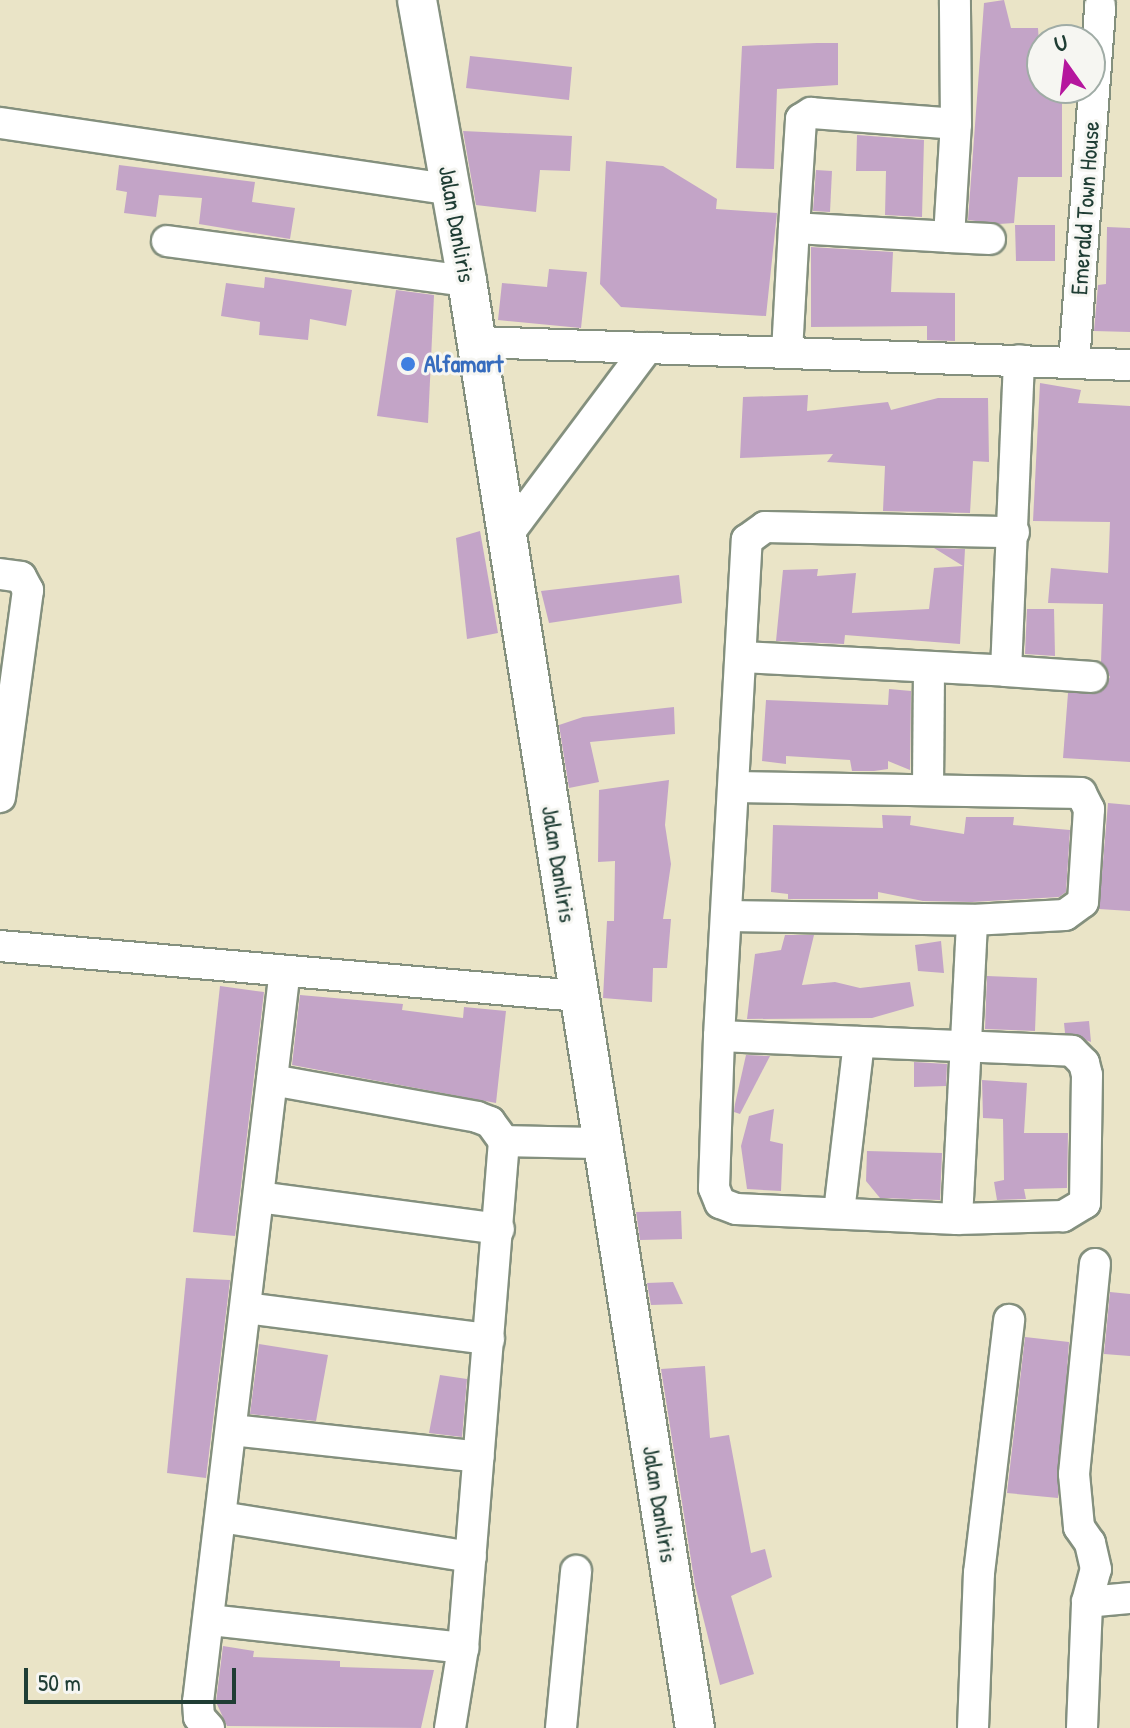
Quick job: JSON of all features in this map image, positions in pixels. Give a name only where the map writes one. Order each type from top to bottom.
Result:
[{"type":"street","name":"Jalan Danliris","points":[[417,0],[508,534],[695,1728]]},
{"type":"street","points":[[949,237],[956,124],[955,0]]},
{"type":"street","name":"Emerald Town House","points":[[1074,363],[1100,6]]},
{"type":"street","points":[[787,352],[801,119],[818,113],[956,124]]},
{"type":"street","points":[[0,123],[451,190]]},
{"type":"street","points":[[794,228],[990,239]]},
{"type":"street","points":[[167,241],[467,281]]},
{"type":"street","points":[[477,342],[1130,365]]},
{"type":"street","points":[[508,534],[647,348]]},
{"type":"street","points":[[1006,671],[1019,360]]},
{"type":"street","points":[[719,1036],[1063,1048],[1080,1057],[1087,1075],[1085,1203],[1063,1216],[957,1219],[736,1209],[720,1203],[714,1188],[719,1036],[736,787],[747,540],[758,529],[1014,532]]},
{"type":"street","points":[[0,574],[21,577],[28,590],[0,797]]},
{"type":"street","points":[[743,657],[1092,677]]},
{"type":"street","points":[[928,786],[929,670]]},
{"type":"street","points":[[727,916],[972,920],[1065,915],[1080,907],[1088,801],[1081,793],[928,786],[736,787]]},
{"type":"street","points":[[957,1219],[969,1046],[972,920]]},
{"type":"street","points":[[0,946],[579,996]]},
{"type":"street","points":[[209,1728],[199,1717],[198,1702],[283,986]]},
{"type":"street","points":[[839,1212],[859,1042]]},
{"type":"street","points":[[272,1080],[477,1117],[490,1122],[504,1141],[463,1648],[450,1728]]},
{"type":"street","points":[[504,1141],[603,1143]]},
{"type":"street","points":[[259,1197],[499,1229]]},
{"type":"street","points":[[1082,1728],[1087,1602],[1096,1569],[1090,1543],[1079,1527],[1074,1474],[1095,1264]]},
{"type":"street","points":[[246,1308],[489,1339]]},
{"type":"street","points":[[973,1728],[979,1573],[1009,1320]]},
{"type":"street","points":[[232,1430],[479,1457]]},
{"type":"street","points":[[221,1517],[471,1557]]},
{"type":"street","points":[[561,1728],[576,1571]]},
{"type":"street","points":[[1087,1602],[1130,1598]]},
{"type":"street","points":[[210,1620],[463,1648]]},
{"type":"building","points":[[1004,0],[1011,28],[1026,28],[1026,104],[1062,104],[1062,177],[1018,177],[1014,223],[968,220],[984,3]]},
{"type":"building","points":[[838,43],[838,85],[777,89],[774,169],[736,168],[742,46]]},
{"type":"building","points":[[470,56],[572,67],[569,100],[466,88]]},
{"type":"building","points":[[463,131],[572,136],[570,171],[540,170],[536,212],[476,205]]},
{"type":"building","points":[[857,135],[924,140],[922,217],[885,215],[886,171],[856,171]]},
{"type":"building","points":[[606,161],[663,166],[717,199],[716,209],[777,213],[766,316],[621,307],[600,284]]},
{"type":"building","points":[[119,165],[255,182],[252,202],[295,208],[290,239],[199,224],[202,198],[159,195],[156,217],[124,213],[127,192],[116,190]]},
{"type":"building","points":[[816,170],[832,171],[830,212],[813,211]]},
{"type":"building","points":[[1015,225],[1055,225],[1055,261],[1016,261]]},
{"type":"building","points":[[1107,227],[1130,228],[1130,332],[1094,331],[1098,285],[1106,284]]},
{"type":"building","points":[[811,247],[893,252],[891,292],[955,293],[955,341],[927,340],[927,326],[811,327]]},
{"type":"building","points":[[549,269],[587,272],[581,328],[498,320],[502,283],[547,287]]},
{"type":"building","points":[[265,277],[352,290],[346,326],[310,319],[308,340],[259,335],[260,322],[221,316],[226,283],[264,288]]},
{"type":"building","points":[[396,290],[434,295],[428,423],[377,416]]},
{"type":"building","points":[[1040,383],[1081,390],[1078,403],[1130,406],[1130,762],[1063,758],[1068,693],[1099,693],[1110,677],[1101,662],[1103,604],[1048,603],[1051,568],[1108,573],[1110,522],[1033,521]]},
{"type":"building","points":[[808,395],[807,411],[888,402],[891,410],[938,398],[988,398],[989,462],[973,461],[970,513],[883,511],[885,466],[827,462],[833,454],[740,458],[743,397]]},
{"type":"building","points":[[480,531],[498,633],[467,639],[456,538]]},
{"type":"building","points":[[934,548],[965,549],[960,644],[845,635],[844,644],[776,641],[783,570],[818,569],[817,576],[856,573],[852,613],[929,609],[934,568],[963,566]]},
{"type":"building","points":[[679,575],[682,603],[549,623],[541,591]]},
{"type":"building","points":[[1027,609],[1054,609],[1055,656],[1025,654]]},
{"type":"building","points":[[889,689],[911,691],[910,770],[888,761],[888,769],[852,771],[850,760],[786,756],[786,764],[762,761],[766,700],[888,705]]},
{"type":"building","points":[[674,707],[675,734],[590,742],[599,782],[569,788],[559,725],[583,717]]},
{"type":"building","points":[[669,780],[665,825],[671,864],[663,919],[671,919],[667,968],[653,968],[652,1002],[603,998],[607,921],[614,921],[615,861],[598,862],[599,790]]},
{"type":"building","points":[[1108,803],[1130,805],[1130,911],[1099,909]]},
{"type":"building","points":[[882,815],[911,816],[910,825],[964,834],[966,817],[1014,817],[1013,825],[1070,830],[1066,892],[1059,897],[972,902],[923,901],[878,892],[878,899],[788,899],[788,894],[771,892],[773,825],[883,828]]},
{"type":"building","points":[[785,935],[814,935],[802,985],[835,982],[860,988],[910,982],[914,1006],[872,1018],[747,1019],[755,954],[781,950]]},
{"type":"building","points":[[941,941],[944,973],[918,971],[915,945]]},
{"type":"building","points":[[987,976],[1037,978],[1035,1031],[985,1029]]},
{"type":"building","points":[[220,986],[264,992],[235,1236],[193,1232]]},
{"type":"building","points":[[300,995],[403,1004],[402,1010],[463,1018],[464,1007],[506,1011],[496,1103],[292,1065]]},
{"type":"building","points":[[1089,1021],[1091,1042],[1065,1033],[1064,1023]]},
{"type":"building","points":[[746,1055],[770,1056],[740,1114],[734,1112]]},
{"type":"building","points":[[914,1062],[947,1064],[946,1086],[914,1087]]},
{"type":"building","points":[[982,1080],[1027,1083],[1024,1133],[1068,1133],[1067,1188],[1024,1189],[1026,1199],[997,1200],[994,1182],[1004,1180],[1003,1119],[983,1118]]},
{"type":"building","points":[[774,1109],[770,1141],[783,1144],[781,1191],[747,1189],[741,1146],[749,1116]]},
{"type":"building","points":[[867,1151],[942,1153],[940,1200],[880,1198],[866,1181]]},
{"type":"building","points":[[681,1211],[682,1239],[640,1240],[636,1212]]},
{"type":"building","points":[[186,1278],[230,1280],[206,1478],[167,1473]]},
{"type":"building","points":[[673,1282],[683,1304],[651,1305],[647,1283]]},
{"type":"building","points":[[1110,1292],[1130,1294],[1130,1356],[1104,1354]]},
{"type":"building","points":[[1025,1337],[1069,1342],[1058,1498],[1007,1493]]},
{"type":"building","points":[[259,1344],[328,1355],[316,1421],[250,1414]]},
{"type":"building","points":[[705,1366],[710,1438],[729,1435],[751,1553],[765,1549],[772,1577],[731,1596],[754,1674],[720,1685],[695,1585],[661,1369]]},
{"type":"building","points":[[440,1375],[467,1379],[462,1437],[429,1433]]},
{"type":"building","points":[[223,1646],[254,1651],[253,1657],[340,1661],[340,1667],[434,1670],[421,1728],[227,1726],[216,1702]]},
{"type":"place","name":"Alfamart","points":[[408,364]]}]
